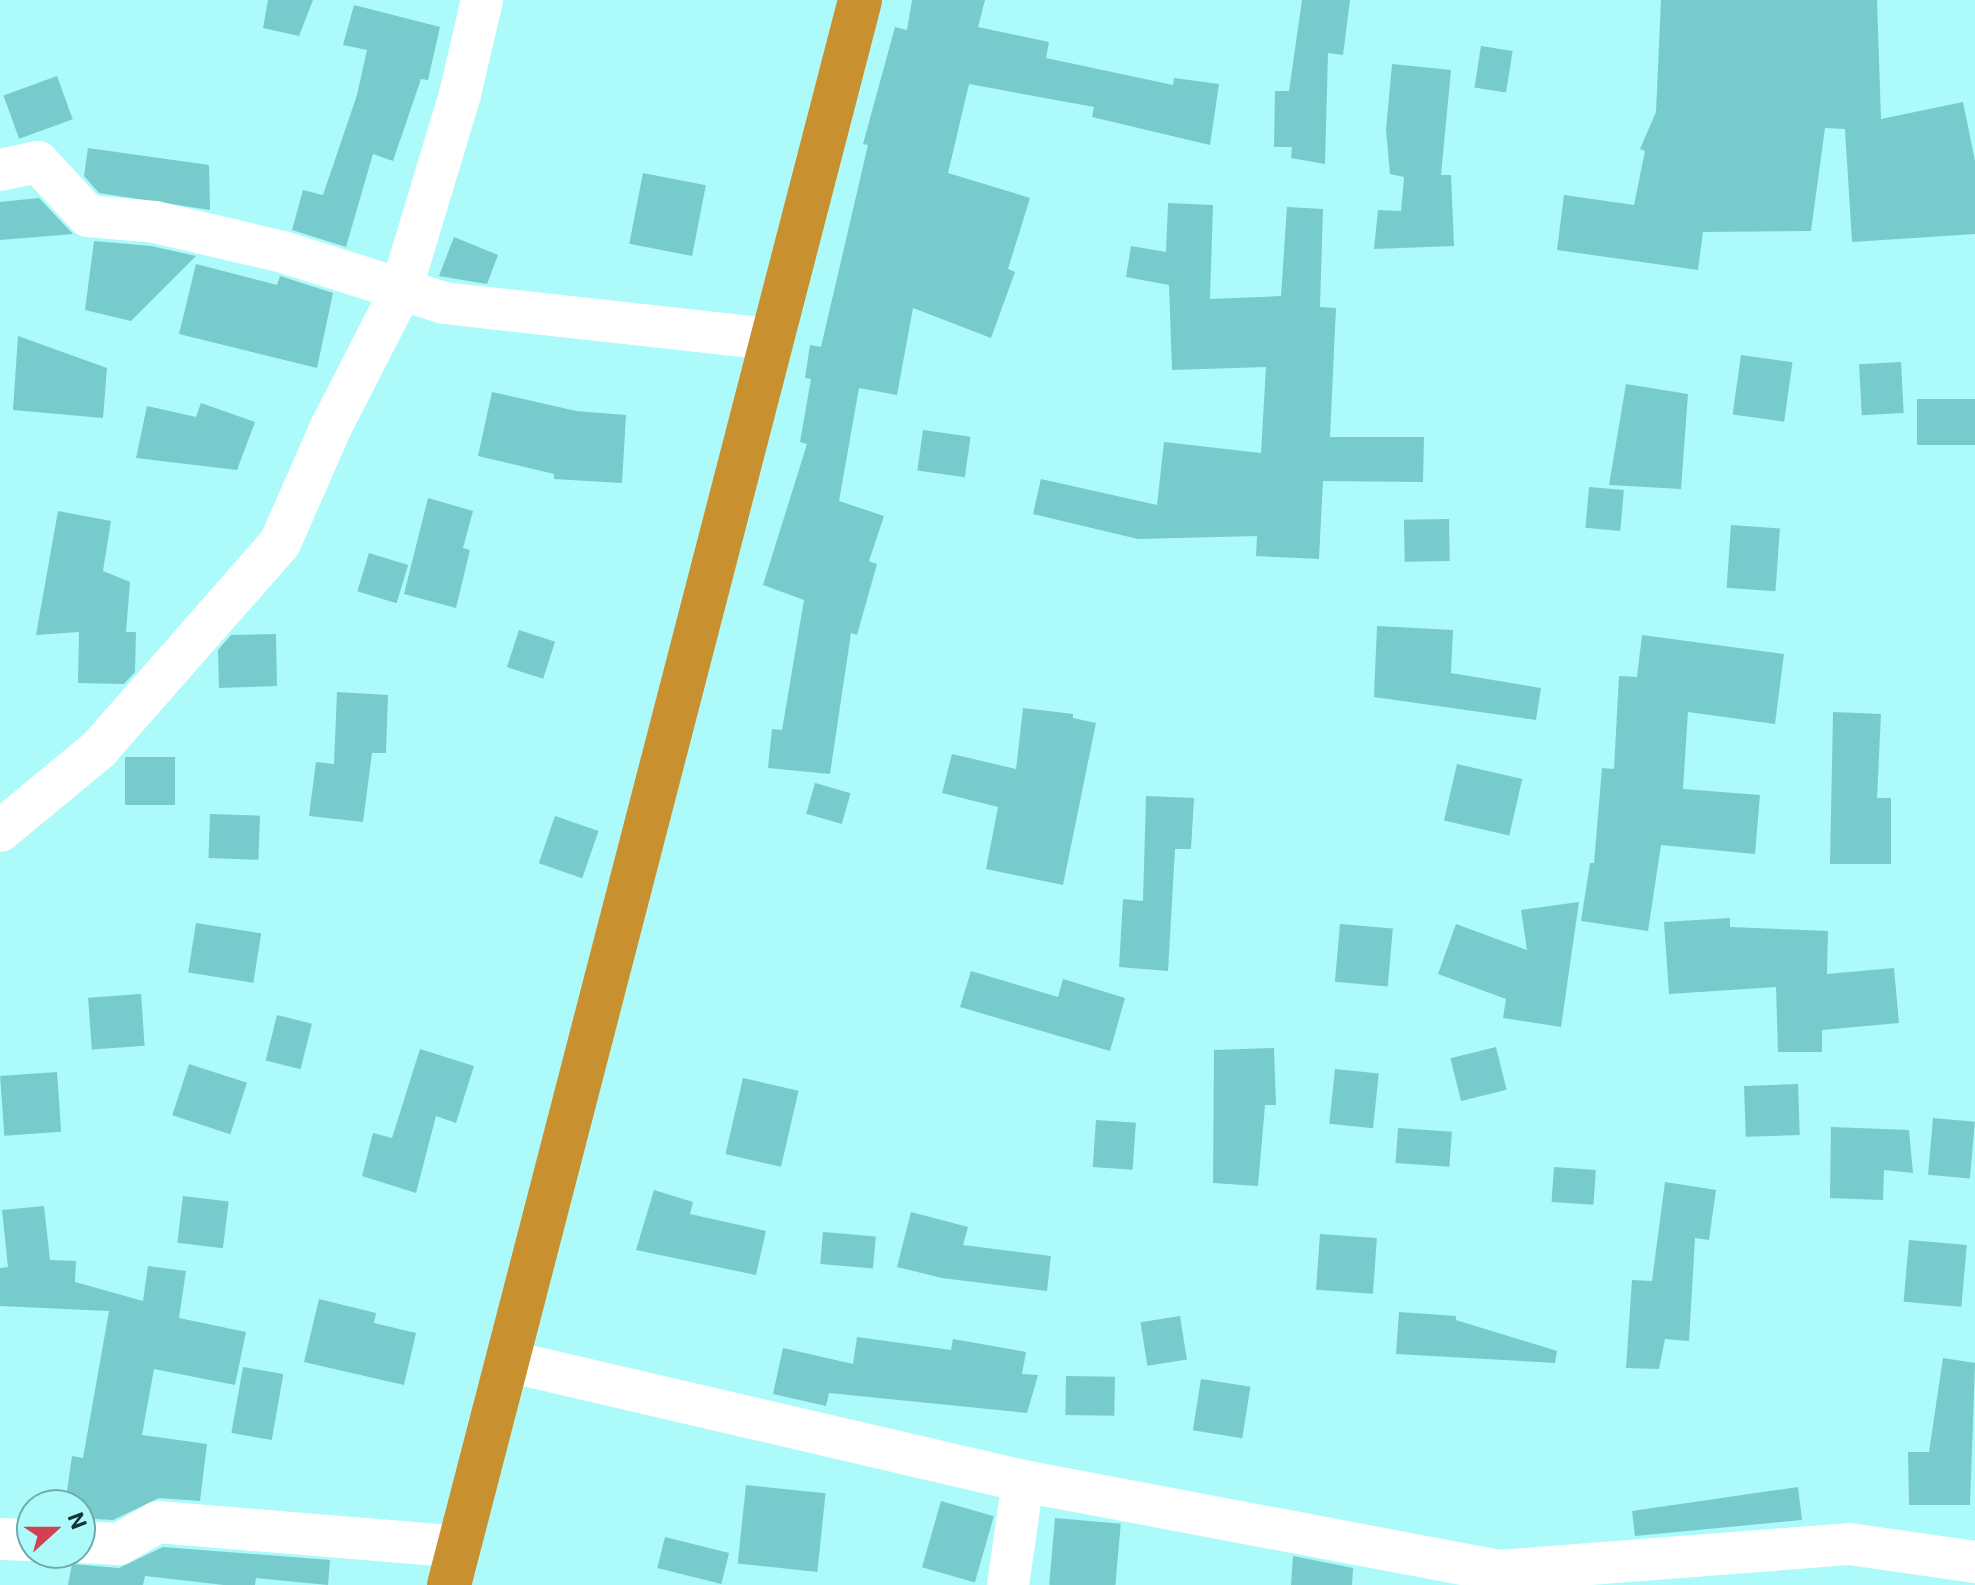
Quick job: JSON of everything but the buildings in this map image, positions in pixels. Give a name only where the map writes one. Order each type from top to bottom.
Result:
[{"type":"highway","points":[[454,1566],[860,0]]},
{"type":"street","points":[[0,831],[99,749],[280,543],[331,427],[401,290],[460,94],[482,0]]},
{"type":"street","points":[[0,170],[38,162],[88,216],[155,222],[283,252],[444,303],[772,339]]},
{"type":"street","points":[[507,1361],[1023,1481],[1500,1578],[1849,1544],[1975,1562]]},
{"type":"street","points":[[1008,1585],[1023,1481]]},
{"type":"street","points":[[96,1543],[119,1544],[158,1522],[454,1566]]}]
